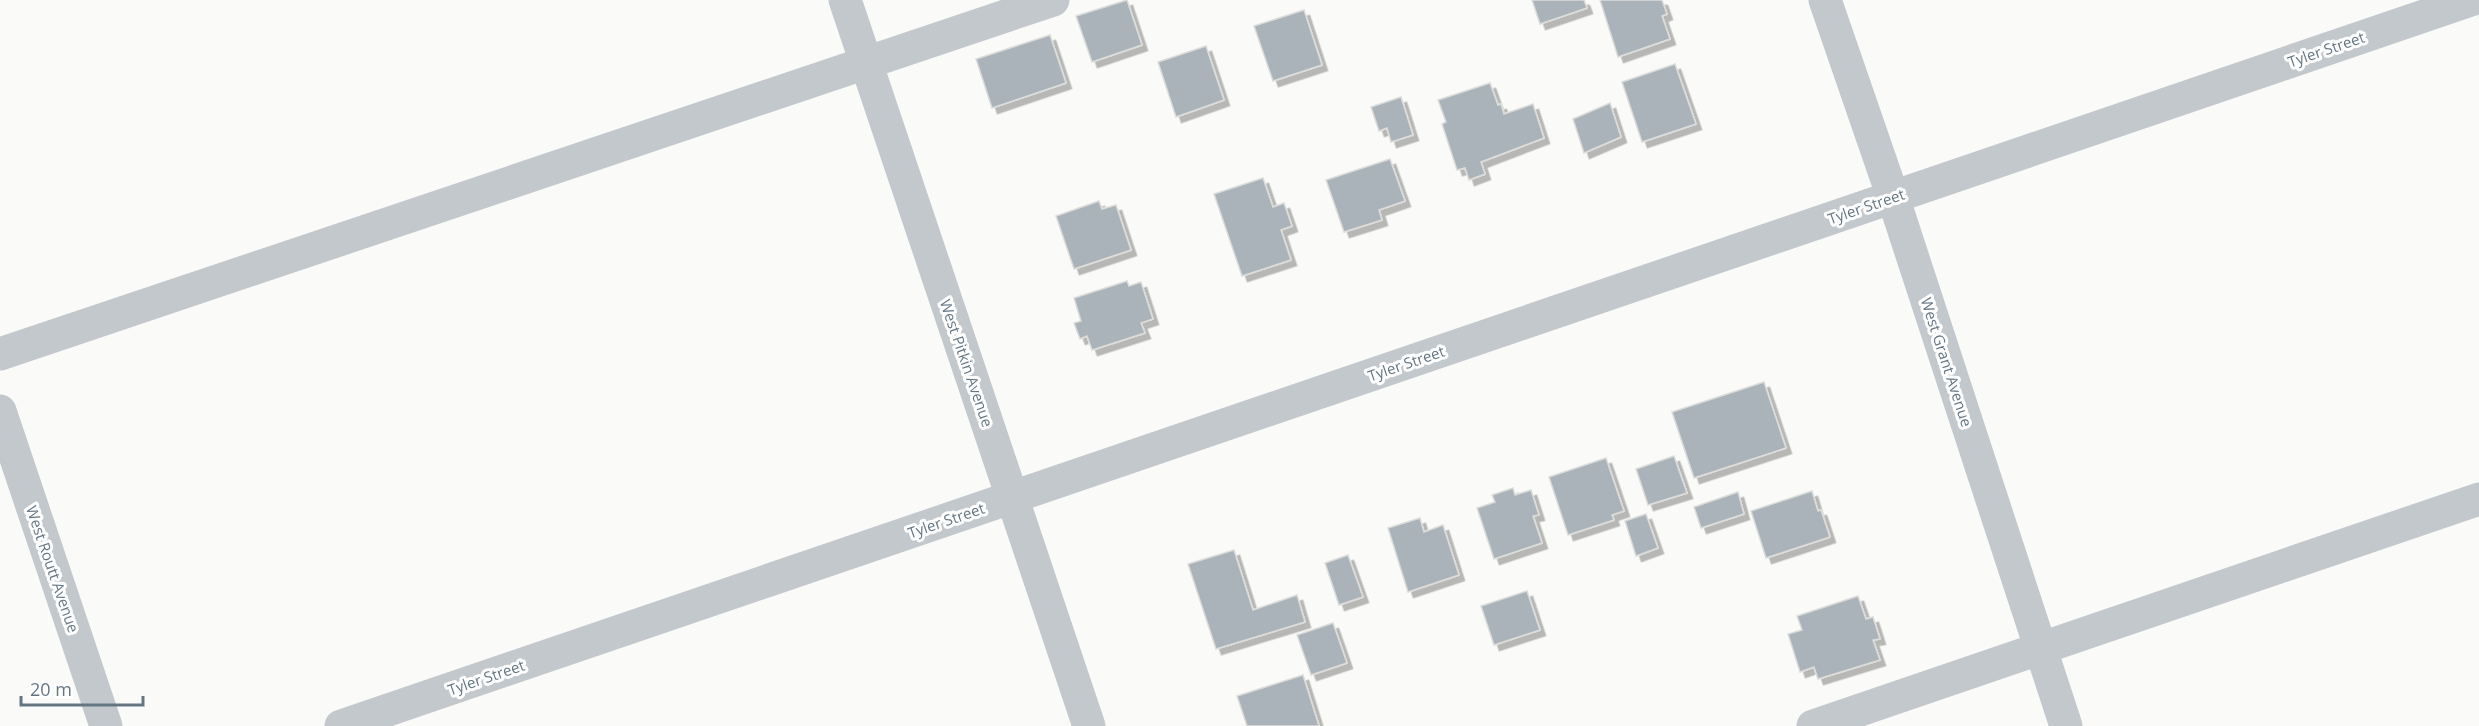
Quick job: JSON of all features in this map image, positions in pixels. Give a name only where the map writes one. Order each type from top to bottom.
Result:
[{"type":"street","name":"West Pitkin Avenue","points":[[845,0],[1089,726]]},
{"type":"street","points":[[0,354],[1053,0]]},
{"type":"street","name":"West Grant Avenue","points":[[1825,0],[1893,197],[2066,726]]},
{"type":"street","name":"Tyler Street","points":[[341,726],[2471,0]]},
{"type":"street","name":"West Routt Avenue","points":[[0,411],[106,726]]},
{"type":"street","points":[[1813,726],[2479,499]]},
{"type":"building","points":[[1127,0],[1142,45],[1092,62],[1076,16]]},
{"type":"building","points":[[1532,0],[1584,0],[1587,8],[1540,24]]},
{"type":"building","points":[[1600,0],[1662,0],[1667,14],[1662,16],[1670,39],[1618,57]]},
{"type":"building","points":[[1304,10],[1322,65],[1273,81],[1254,26]]},
{"type":"building","points":[[1050,35],[1066,83],[992,108],[976,59]]},
{"type":"building","points":[[1206,46],[1224,100],[1176,117],[1158,62]]},
{"type":"building","points":[[1675,64],[1696,124],[1642,142],[1622,82]]},
{"type":"building","points":[[1490,83],[1504,114],[1533,104],[1544,138],[1481,162],[1485,174],[1469,180],[1465,168],[1457,170],[1442,124],[1446,122],[1438,100]]},
{"type":"building","points":[[1401,97],[1413,135],[1391,142],[1387,128],[1379,131],[1371,107]]},
{"type":"building","points":[[1610,103],[1621,137],[1584,153],[1573,119]]},
{"type":"building","points":[[1390,159],[1405,201],[1379,210],[1382,220],[1344,232],[1326,180]]},
{"type":"building","points":[[1263,178],[1273,207],[1284,203],[1292,226],[1281,230],[1291,260],[1242,276],[1214,194]]},
{"type":"building","points":[[1099,201],[1102,209],[1116,205],[1131,250],[1074,269],[1056,216]]},
{"type":"building","points":[[1127,281],[1129,286],[1141,282],[1153,319],[1141,323],[1145,333],[1092,350],[1087,336],[1080,339],[1074,323],[1081,321],[1074,298]]},
{"type":"building","points":[[1764,382],[1786,448],[1694,478],[1672,412]]},
{"type":"building","points":[[1674,456],[1687,493],[1648,505],[1636,469]]},
{"type":"building","points":[[1606,458],[1624,511],[1612,515],[1614,520],[1568,535],[1549,477]]},
{"type":"building","points":[[1513,488],[1515,495],[1531,490],[1539,515],[1533,516],[1542,543],[1494,559],[1477,508],[1495,502],[1492,495]]},
{"type":"building","points":[[1812,491],[1830,537],[1766,558],[1751,511]]},
{"type":"building","points":[[1738,492],[1744,514],[1701,528],[1694,507]]},
{"type":"building","points":[[1646,514],[1658,548],[1636,556],[1625,521]]},
{"type":"building","points":[[1420,518],[1424,532],[1443,525],[1459,575],[1408,592],[1388,528]]},
{"type":"building","points":[[1234,550],[1253,610],[1297,595],[1305,622],[1216,649],[1188,564]]},
{"type":"building","points":[[1348,555],[1363,597],[1339,605],[1325,563]]},
{"type":"building","points":[[1527,591],[1540,630],[1494,645],[1481,606]]},
{"type":"building","points":[[1858,596],[1866,619],[1873,617],[1880,639],[1873,640],[1880,660],[1818,679],[1814,667],[1800,672],[1788,634],[1802,630],[1797,616]]},
{"type":"building","points":[[1333,623],[1347,663],[1311,675],[1297,635]]},
{"type":"building","points":[[1303,675],[1319,726],[1247,726],[1237,696]]}]
